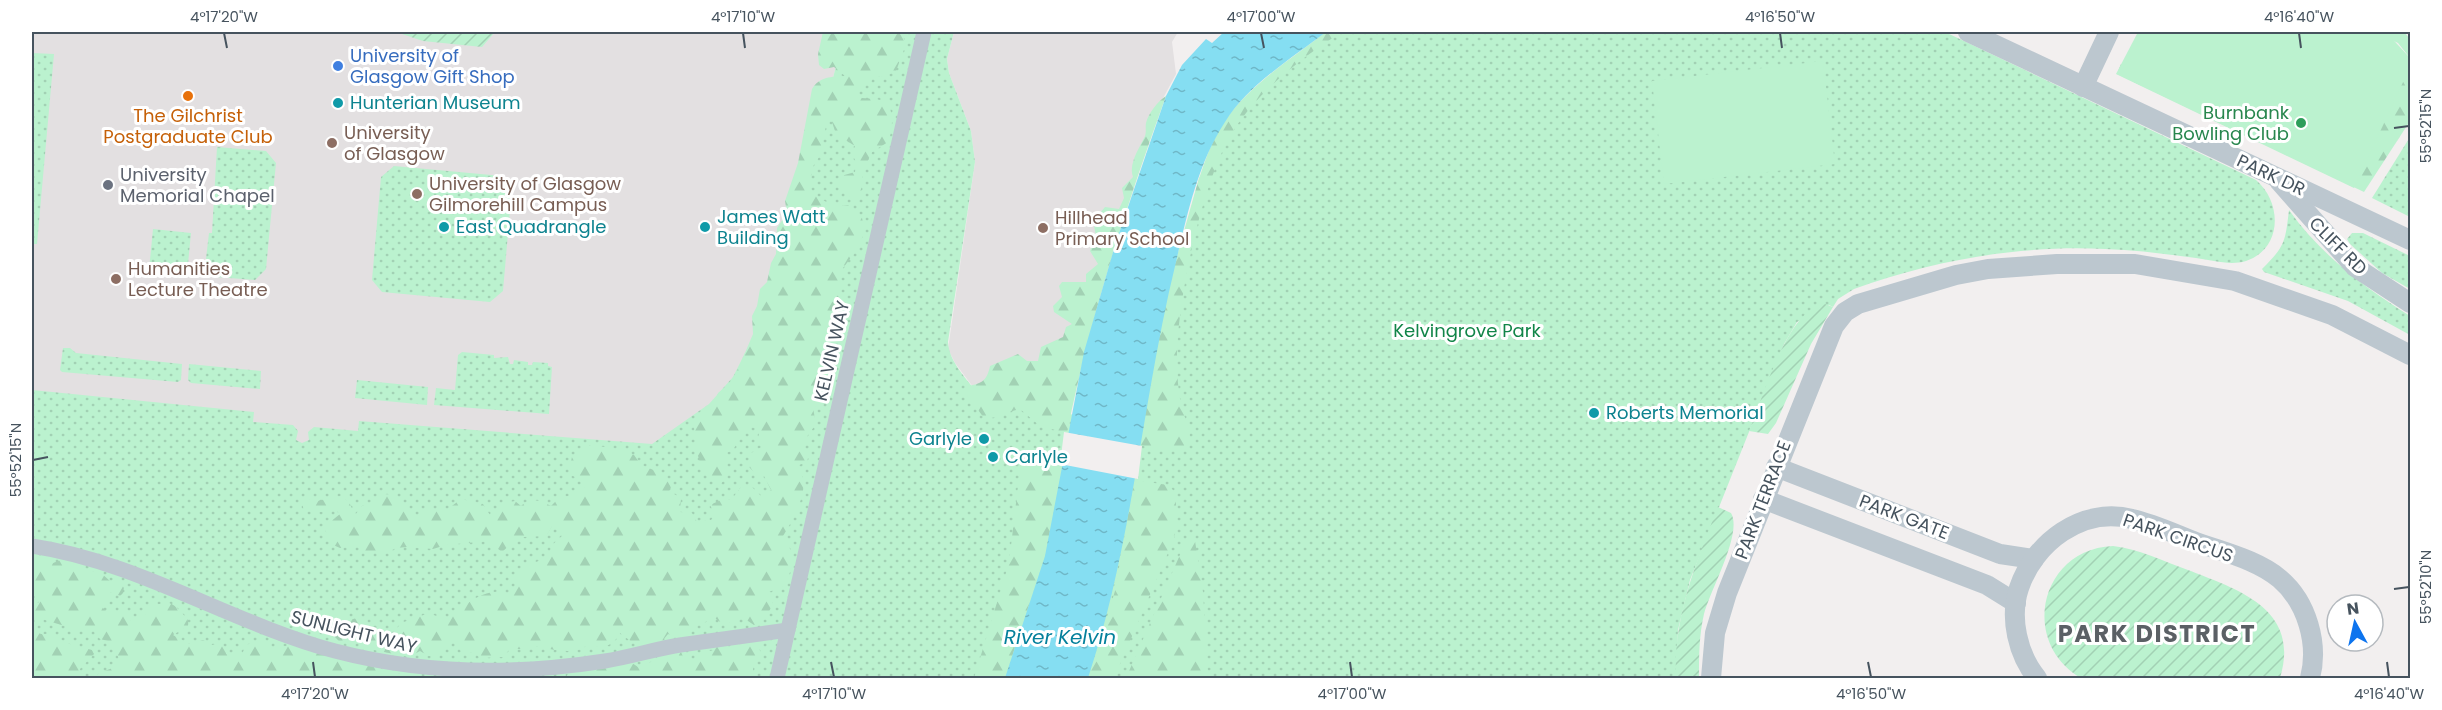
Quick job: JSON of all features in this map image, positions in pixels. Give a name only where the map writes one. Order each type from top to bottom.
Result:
[{"type":"street","name":"KELVIN WAY","points":[[777,678],[924,32]]},
{"type":"street","name":"PARK DR","points":[[1968,32],[2410,240]]},
{"type":"street","points":[[2083,87],[2109,32]]},
{"type":"street","name":"CLIFF RD","points":[[2275,177],[2355,267],[2410,303]]},
{"type":"street","name":"PARK TERRACE","points":[[1711,678],[1719,618],[1763,499],[1834,326],[1845,312],[1868,299],[1956,275],[2028,265],[2115,263],[2185,271],[2235,281],[2332,315],[2410,354]]},
{"type":"street","name":"PARK GATE","points":[[1776,467],[2000,554],[2034,559]]},
{"type":"street","name":"PARK GATE","points":[[1763,499],[1987,585],[2016,603]]},
{"type":"street","name":"PARK CIRCUS","points":[[2037,678],[2022,653],[2014,614],[2021,581],[2034,559],[2052,539],[2065,530],[2080,522],[2115,517],[2153,526],[2253,564],[2279,578],[2292,592],[2307,621],[2316,675]]},
{"type":"street","name":"SUNLIGHT WAY","points":[[32,546],[78,555],[126,570],[283,635],[336,651],[417,668],[470,670],[572,665],[634,656],[678,646],[788,630]]},
{"type":"shaded area","name":"University of Glasgow Gilmorehill Campus","points":[[32,32],[845,32],[760,357],[720,441],[32,479]]},
{"type":"shaded area","name":"Hillhead Primary School","points":[[954,32],[1178,32],[1172,42],[1176,74],[1161,102],[1084,352],[979,395],[955,363],[948,349],[975,162],[971,131],[949,73],[947,59]]},
{"type":"green space","points":[[396,32],[495,32],[482,47],[423,41]]},
{"type":"green space","points":[[823,32],[903,32],[905,47],[896,71],[885,76],[873,77],[870,84],[857,87],[856,96],[885,102],[889,106],[892,118],[888,142],[872,152],[863,171],[861,194],[852,199],[839,185],[841,176],[855,172],[856,162],[852,154],[855,146],[836,134],[829,113],[819,157],[812,168],[810,188],[817,197],[836,207],[848,205],[862,218],[865,231],[857,250],[843,268],[820,374],[822,378],[818,387],[823,401],[813,408],[816,424],[806,438],[804,451],[809,454],[807,462],[799,465],[804,483],[801,498],[794,517],[783,536],[792,555],[791,568],[782,587],[766,593],[771,596],[773,604],[765,619],[754,625],[739,615],[730,623],[720,622],[713,616],[703,624],[692,625],[682,635],[668,634],[662,641],[650,647],[638,645],[620,633],[613,642],[605,646],[566,651],[532,645],[525,649],[510,649],[503,657],[480,658],[475,653],[461,651],[452,640],[438,655],[429,656],[420,651],[409,657],[369,649],[364,641],[357,643],[349,639],[340,642],[334,636],[318,631],[316,617],[323,611],[341,613],[349,620],[362,619],[368,623],[373,635],[385,631],[392,635],[401,623],[429,613],[446,620],[484,594],[502,592],[510,595],[517,589],[514,581],[517,575],[529,565],[550,556],[551,546],[564,534],[555,521],[546,536],[524,537],[514,541],[502,552],[488,541],[446,545],[433,549],[396,548],[385,554],[365,552],[357,546],[340,548],[331,544],[324,527],[340,514],[331,507],[327,512],[304,511],[302,503],[308,499],[317,501],[341,496],[349,502],[355,515],[362,506],[372,505],[377,496],[392,495],[397,497],[419,519],[429,510],[448,509],[461,499],[483,504],[490,515],[494,515],[504,503],[515,501],[521,506],[528,501],[535,500],[551,506],[559,498],[573,495],[589,484],[571,475],[569,470],[572,457],[578,451],[591,445],[625,450],[634,455],[641,465],[666,475],[671,487],[669,491],[681,498],[680,512],[692,513],[697,522],[711,520],[715,515],[710,505],[723,499],[731,500],[741,487],[753,488],[761,496],[771,490],[763,474],[756,474],[748,466],[751,453],[762,447],[758,438],[760,429],[747,426],[733,450],[726,453],[726,479],[720,484],[707,476],[702,468],[694,424],[700,414],[713,408],[718,393],[729,384],[753,334],[752,316],[757,306],[760,289],[767,282],[771,263],[776,254],[777,228],[787,213],[785,201],[798,163],[812,89],[822,79],[845,76],[834,67],[824,69],[819,65],[818,54]]},
{"type":"green space","name":"Kelvingrove Park","points":[[845,32],[954,32],[947,59],[949,73],[971,131],[975,162],[948,342],[955,363],[964,376],[979,395],[1141,429],[1160,325],[1199,178],[1256,88],[1326,32],[1945,32],[2256,180],[2271,201],[2275,225],[2267,247],[2246,261],[2227,263],[2151,252],[2105,249],[2041,249],[2009,252],[1946,263],[1884,279],[1854,289],[1838,299],[1833,307],[1829,305],[1797,322],[1784,344],[1690,580],[1678,630],[1676,678],[32,678],[32,390],[254,412],[253,422],[293,425],[298,431],[296,440],[302,443],[309,440],[308,432],[314,427],[358,431],[359,421],[652,444],[709,404],[733,377],[745,353],[760,356]]},
{"type":"green space","points":[[1326,32],[1342,32],[1296,64],[1254,103],[1232,133],[1221,154],[1201,211],[1181,306],[1177,358],[1178,383],[1189,439],[1180,449],[1174,451],[1140,445],[1166,301],[1195,191],[1213,142],[1226,119],[1247,94]]},
{"type":"green space","name":"Burnbank Bowling Club","points":[[2138,32],[2386,32],[2410,58],[2410,67],[2354,188],[2116,74]]},
{"type":"green space","points":[[2375,32],[2404,32],[2410,39],[2410,58],[2398,43]]},
{"type":"green space","points":[[32,53],[54,54],[37,244],[32,244]]},
{"type":"green space","name":"Burnbank Bowling Club","points":[[2410,60],[2410,121],[2364,192],[2117,74],[2121,64]]},
{"type":"green space","points":[[1823,61],[1835,164],[1664,184],[1652,81]]},
{"type":"green space","points":[[1166,96],[1110,263],[1076,390],[1067,433],[1040,426],[1020,409],[993,418],[984,418],[967,395],[967,386],[983,381],[990,366],[1018,354],[1027,361],[1038,361],[1041,347],[1063,337],[1066,327],[1072,324],[1054,312],[1053,306],[1062,297],[1059,286],[1062,282],[1086,282],[1086,274],[1098,264],[1090,251],[1096,236],[1093,221],[1105,207],[1119,209],[1124,198],[1122,188],[1133,177],[1133,161],[1145,136],[1147,119]]},
{"type":"green space","points":[[2410,137],[2410,217],[2372,198]]},
{"type":"green space","points":[[217,147],[266,151],[276,163],[266,269],[255,280],[204,276],[209,233],[212,233]]},
{"type":"green space","name":"East Quadrangle","points":[[394,166],[502,176],[512,187],[503,291],[490,302],[382,292],[372,280],[381,177]]},
{"type":"green space","points":[[2289,210],[2329,256],[2376,294],[2410,316],[2410,335],[2348,301],[2264,272],[2262,269],[2283,243]]},
{"type":"green space","points":[[153,229],[191,233],[187,274],[149,270]]},
{"type":"green space","points":[[2352,233],[2363,233],[2410,256],[2410,289],[2382,273],[2350,244],[2347,239]]},
{"type":"green space","points":[[1825,304],[1833,307],[1811,344],[1776,423],[1768,434],[1749,431],[1769,378],[1788,338],[1799,321],[1811,309]]},
{"type":"green space","points":[[63,348],[70,348],[76,353],[182,364],[181,380],[178,382],[62,372],[60,370]]},
{"type":"green space","points":[[462,352],[494,355],[494,358],[508,357],[510,364],[513,364],[514,360],[528,362],[528,365],[532,365],[533,362],[548,363],[548,366],[552,367],[549,414],[434,405],[436,388],[455,390],[458,355]]},
{"type":"green space","points":[[189,364],[261,371],[260,389],[191,383],[188,380]]},
{"type":"green space","points":[[357,380],[428,387],[427,405],[355,398]]},
{"type":"green space","points":[[1033,459],[1063,466],[1045,556],[1005,678],[974,678],[1009,563],[1020,469]]},
{"type":"green space","points":[[1134,480],[1168,485],[1175,492],[1177,517],[1174,539],[1114,678],[1088,678],[1115,591]]},
{"type":"green space","points":[[1718,507],[1731,513],[1734,522],[1733,534],[1704,614],[1700,638],[1699,678],[1676,678],[1678,633],[1682,612],[1694,570]]},
{"type":"green space","points":[[1190,539],[1195,541],[1203,592],[1208,678],[1126,678],[1186,541]]},
{"type":"green space","points":[[2113,546],[2142,553],[2227,586],[2261,606],[2274,619],[2282,635],[2284,654],[2280,678],[2081,678],[2062,662],[2050,643],[2045,621],[2046,600],[2054,580],[2068,563],[2088,551]]},
{"type":"green space","points":[[32,551],[53,563],[64,559],[80,563],[88,571],[100,572],[111,582],[121,583],[124,587],[123,593],[120,596],[110,592],[102,607],[106,611],[123,611],[133,623],[144,617],[149,606],[167,603],[173,605],[186,617],[188,626],[173,635],[189,644],[203,640],[212,645],[220,643],[226,648],[226,654],[242,654],[246,645],[257,641],[267,645],[272,653],[277,647],[289,646],[299,650],[303,648],[377,666],[391,674],[414,673],[424,678],[94,678],[99,673],[118,666],[119,659],[112,642],[100,639],[91,628],[81,631],[32,616],[32,606],[39,602],[32,588]]},
{"type":"green space","points":[[32,630],[41,634],[52,634],[66,643],[92,650],[94,654],[80,669],[78,678],[32,678]]},
{"type":"green space","points":[[743,641],[754,642],[761,652],[754,662],[752,678],[566,678],[573,661],[581,657],[597,655],[614,667],[629,661],[641,669],[660,655],[681,652],[684,659],[693,661],[697,654],[714,650],[715,645],[727,648],[739,645]]},
{"type":"water","name":"River Kelvin","points":[[1224,32],[1326,32],[1258,84],[1235,109],[1216,138],[1194,190],[1164,314],[1116,575],[1088,678],[1005,678],[1045,556],[1084,352],[1116,242],[1166,96],[1182,65],[1206,39],[1212,43]]},
{"type":"pier","points":[[1064,432],[1142,446],[1138,479],[1060,464]]},
{"type":"place","name":"University of Glasgow Gift Shop","points":[[338,66]]},
{"type":"place","name":"The Gilchrist Postgraduate Club","points":[[188,96]]},
{"type":"place","name":"Hunterian Museum","points":[[338,103]]},
{"type":"place","name":"Burnbank Bowling Club","points":[[2301,123]]},
{"type":"place","name":"University of Glasgow","points":[[332,143]]},
{"type":"place","name":"University Memorial Chapel","points":[[108,185]]},
{"type":"place","name":"University of Glasgow Gilmorehill Campus","points":[[417,194]]},
{"type":"place","name":"East Quadrangle","points":[[444,227]]},
{"type":"place","name":"James Watt Building","points":[[705,227]]},
{"type":"place","name":"Hillhead Primary School","points":[[1043,228]]},
{"type":"place","name":"Humanities Lecture Theatre","points":[[116,279]]},
{"type":"place","name":"Roberts Memorial","points":[[1594,413]]},
{"type":"place","name":"Garlyle","points":[[984,439]]},
{"type":"place","name":"Carlyle","points":[[993,457]]},
{"type":"district","name":"PARK DISTRICT","points":[[2157,634]]}]
